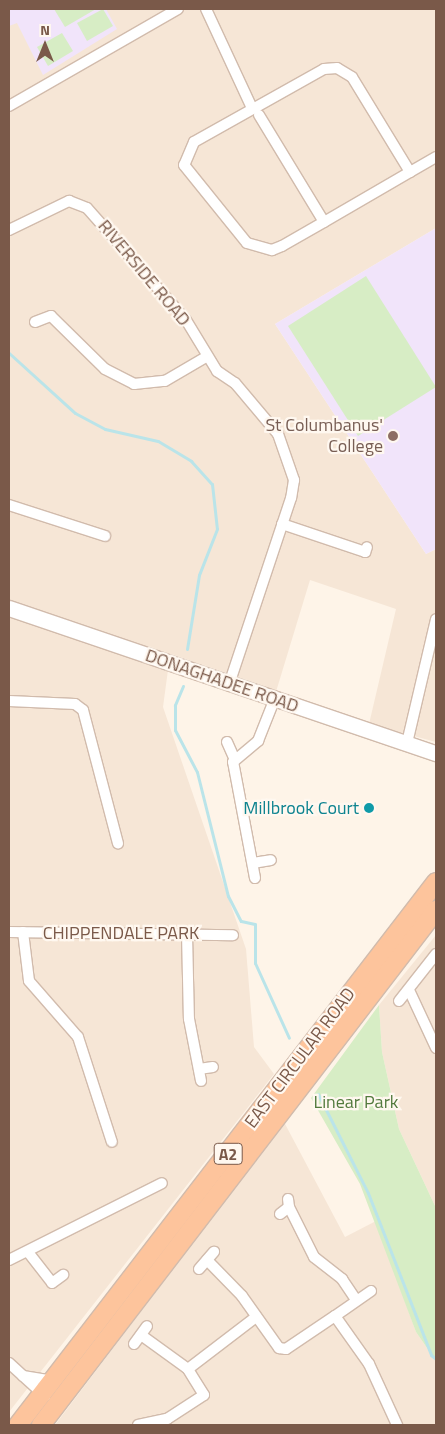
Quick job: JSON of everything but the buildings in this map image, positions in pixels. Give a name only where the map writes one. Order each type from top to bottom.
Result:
[{"type":"highway","name":"EAST CIRCULAR ROAD","points":[[40,1425],[51,1393],[436,882]]},
{"type":"highway","name":"EAST CIRCULAR ROAD","points":[[18,1425],[51,1393],[436,910]]},
{"type":"main road","name":"DONAGHADEE ROAD","points":[[9,608],[436,753]]},
{"type":"street","points":[[9,106],[178,9]]},
{"type":"street","points":[[206,9],[255,112],[324,222]]},
{"type":"street","points":[[410,172],[352,77],[337,68],[324,69],[255,112],[194,142],[184,165],[188,176],[247,243],[261,250],[282,246],[436,157]]},
{"type":"street","name":"RIVERSIDE ROAD","points":[[9,230],[70,201],[79,203],[186,320],[206,357],[278,434],[289,456],[294,480],[282,524],[230,684]]},
{"type":"street","points":[[35,322],[51,316],[104,369],[134,384],[165,380],[206,357]]},
{"type":"street","points":[[9,504],[105,536]]},
{"type":"street","points":[[282,524],[365,552],[367,547]]},
{"type":"street","points":[[407,743],[432,654],[436,619]]},
{"type":"street","points":[[234,758],[258,741],[275,698]]},
{"type":"street","points":[[9,701],[75,704],[83,710],[118,843]]},
{"type":"street","points":[[227,742],[234,758],[256,878]]},
{"type":"street","points":[[253,863],[271,860]]},
{"type":"street","name":"CHIPPENDALE PARK","points":[[9,932],[233,935]]},
{"type":"street","points":[[23,932],[29,980],[78,1037],[112,1142]]},
{"type":"street","points":[[188,934],[189,1019],[201,1081]]},
{"type":"street","points":[[399,1001],[436,954]]},
{"type":"street","points":[[408,990],[436,1048]]},
{"type":"street","points":[[199,1069],[213,1067]]},
{"type":"street","points":[[9,1260],[162,1183]]},
{"type":"street","points":[[286,1207],[314,1256],[342,1279],[356,1300]]},
{"type":"street","points":[[28,1252],[52,1283],[63,1275]]},
{"type":"street","points":[[199,1268],[214,1252]]},
{"type":"street","points":[[206,1260],[256,1317],[279,1348],[286,1349],[371,1291]]},
{"type":"street","points":[[335,1316],[369,1364],[397,1425]]},
{"type":"street","points":[[188,1369],[256,1317]]},
{"type":"street","points":[[138,1425],[167,1419],[204,1395],[188,1369],[138,1340],[147,1326]]},
{"type":"street","points":[[9,1363],[23,1376],[51,1393]]},
{"type":"street","points":[[23,1376],[51,1393]]},
{"type":"shaded area","points":[[9,9],[436,9],[436,228],[275,324],[426,554],[436,549],[436,742],[369,724],[396,609],[310,580],[275,695],[170,655],[163,707],[246,949],[254,1047],[274,1074],[9,1412]]},
{"type":"shaded area","points":[[9,9],[106,9],[117,29],[43,75],[17,23],[9,26]]},
{"type":"shaded area","name":"St Columbanus' College","points":[[436,228],[436,549],[426,554],[275,324]]},
{"type":"shaded area","points":[[436,935],[436,1208],[399,1129],[382,1052],[379,1005]]},
{"type":"shaded area","points":[[284,1122],[345,1237],[376,1221],[416,1332],[436,1361],[436,1425],[55,1425]]},
{"type":"green space","points":[[54,9],[96,9],[65,27]]},
{"type":"green space","points":[[103,9],[113,26],[87,41],[77,23]]},
{"type":"green space","points":[[62,33],[73,51],[48,66],[37,47]]},
{"type":"green space","points":[[366,276],[436,387],[358,436],[288,326]]},
{"type":"green space","name":"Linear Park","points":[[379,1005],[382,1052],[399,1129],[436,1208],[436,1361],[416,1332],[360,1184],[311,1098]]},
{"type":"waterway","points":[[9,353],[75,413],[105,429],[158,441],[191,461],[212,484],[217,529],[199,575],[187,649]]},
{"type":"waterway","points":[[183,686],[175,705],[175,730],[197,772],[228,896],[241,921],[255,924],[255,963],[289,1038]]},
{"type":"waterway","points":[[318,1094],[368,1193],[431,1355],[436,1359]]},
{"type":"place","name":"St Columbanus' College","points":[[393,436]]},
{"type":"place","name":"Millbrook Court","points":[[369,808]]}]
